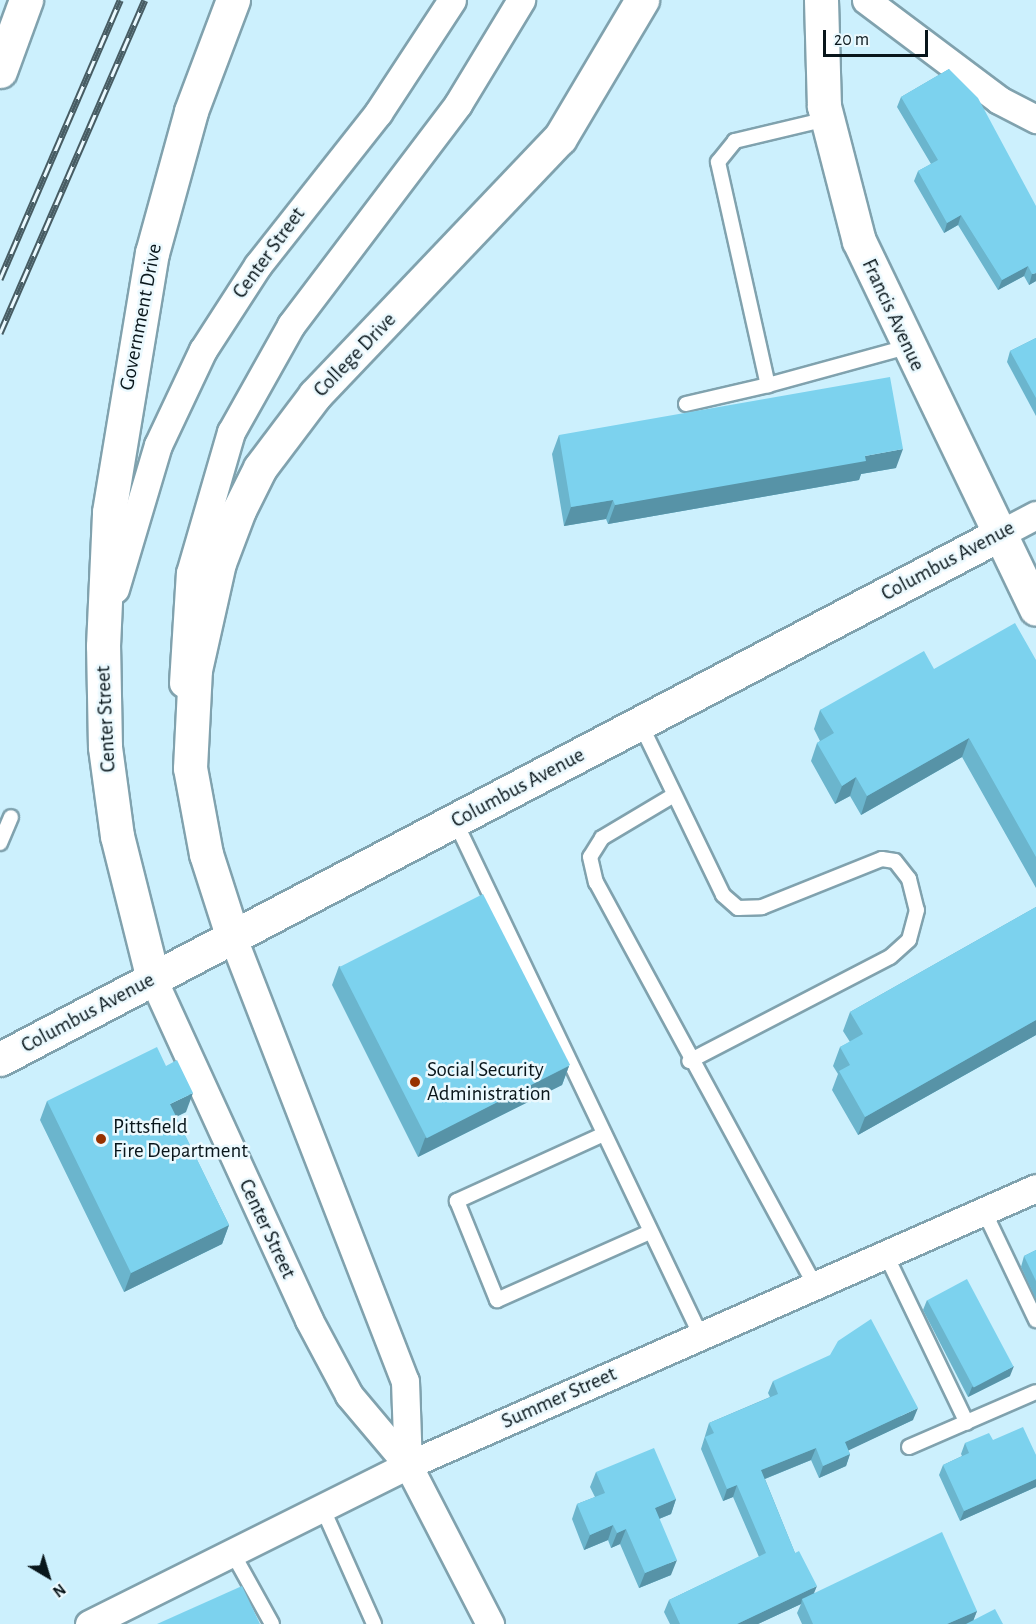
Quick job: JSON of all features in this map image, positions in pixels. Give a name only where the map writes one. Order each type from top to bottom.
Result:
[{"type":"street","points":[[0,71],[26,0]]},
{"type":"street","name":"Government Drive","points":[[103,646],[109,512],[152,253],[191,111],[233,0]]},
{"type":"street","name":"Center Street","points":[[452,0],[378,112],[258,265],[203,350],[143,489],[103,646],[105,747],[117,836],[153,979],[309,1320],[349,1395],[408,1465],[490,1624]]},
{"type":"street","name":"Center Street","points":[[408,1465],[405,1382],[233,938],[206,854],[190,768],[182,669],[190,573],[231,432],[291,325],[458,104],[521,0]]},
{"type":"street","name":"College Drive","points":[[190,768],[195,670],[206,618],[219,563],[260,468],[315,395],[533,172],[586,99],[642,0]]},
{"type":"street","name":"Francis Avenue","points":[[820,0],[827,118],[859,241],[996,536],[1036,609]]},
{"type":"street","points":[[866,0],[999,100],[1036,119]]},
{"type":"street","name":"Columbus Avenue","points":[[0,1059],[1036,515]]},
{"type":"street","name":"Summer Street","points":[[89,1624],[408,1465],[815,1286],[887,1257],[1036,1188]]},
{"type":"lane","points":[[768,384],[718,162],[735,141],[827,118]]},
{"type":"lane","points":[[686,404],[907,347]]},
{"type":"lane","points":[[640,723],[723,895],[738,908],[762,907],[882,859],[895,861],[909,879],[917,910],[909,940],[890,957],[689,1061]]},
{"type":"lane","points":[[674,795],[602,838],[590,857],[596,882],[689,1061],[815,1286]]},
{"type":"lane","points":[[0,843],[11,817]]},
{"type":"lane","points":[[455,821],[701,1336]]},
{"type":"lane","points":[[604,1134],[456,1201],[497,1300],[650,1232]]},
{"type":"lane","points":[[984,1212],[1036,1320]]},
{"type":"lane","points":[[887,1257],[967,1423]]},
{"type":"lane","points":[[909,1447],[1036,1392]]},
{"type":"lane","points":[[322,1507],[374,1624]]},
{"type":"lane","points":[[232,1552],[272,1624]]},
{"type":"building","points":[[949,69],[978,98],[1036,206],[1036,273],[1032,274],[1028,266],[1002,280],[961,215],[947,223],[918,171],[938,160],[901,97]]},
{"type":"building","points":[[1036,338],[1036,398],[1010,351]]},
{"type":"building","points":[[890,377],[903,449],[865,456],[866,461],[615,505],[613,500],[571,507],[559,435]]},
{"type":"building","points":[[1015,623],[1036,660],[1036,857],[969,738],[867,796],[856,777],[842,786],[817,743],[834,733],[820,710],[924,651],[934,669]]},
{"type":"building","points":[[483,894],[570,1065],[427,1138],[340,967]]},
{"type":"building","points":[[1036,907],[1036,1020],[865,1117],[839,1071],[850,1065],[840,1047],[863,1034],[850,1012]]},
{"type":"building","points":[[157,1047],[166,1066],[177,1060],[193,1093],[170,1104],[229,1225],[131,1273],[47,1101]]},
{"type":"building","points":[[1036,1250],[1036,1281],[1024,1256]]},
{"type":"building","points":[[967,1279],[1013,1366],[974,1388],[927,1300]]},
{"type":"building","points":[[871,1319],[918,1408],[845,1442],[850,1454],[823,1466],[816,1448],[761,1470],[795,1553],[799,1551],[817,1586],[737,1624],[680,1624],[669,1600],[766,1553],[737,1485],[727,1489],[705,1437],[714,1433],[709,1423],[778,1394],[773,1381],[830,1355],[838,1341]]},
{"type":"building","points":[[1023,1427],[1036,1455],[1036,1479],[964,1511],[943,1465],[969,1453],[965,1443],[989,1433],[993,1440]]},
{"type":"building","points":[[654,1448],[676,1499],[655,1508],[677,1560],[645,1573],[626,1529],[617,1533],[613,1525],[590,1535],[577,1504],[605,1493],[596,1472]]},
{"type":"building","points":[[942,1532],[977,1611],[947,1624],[813,1624],[802,1599]]},
{"type":"building","points":[[242,1586],[260,1624],[157,1624]]},
{"type":"building","points":[[995,1609],[1003,1624],[966,1624]]},
{"type":"railway","points":[[0,279],[120,0]]},
{"type":"railway","points":[[0,333],[145,0]]},
{"type":"place","name":"Social Security Administration","points":[[415,1082]]},
{"type":"place","name":"Pittsfield Fire Department","points":[[101,1139]]}]
